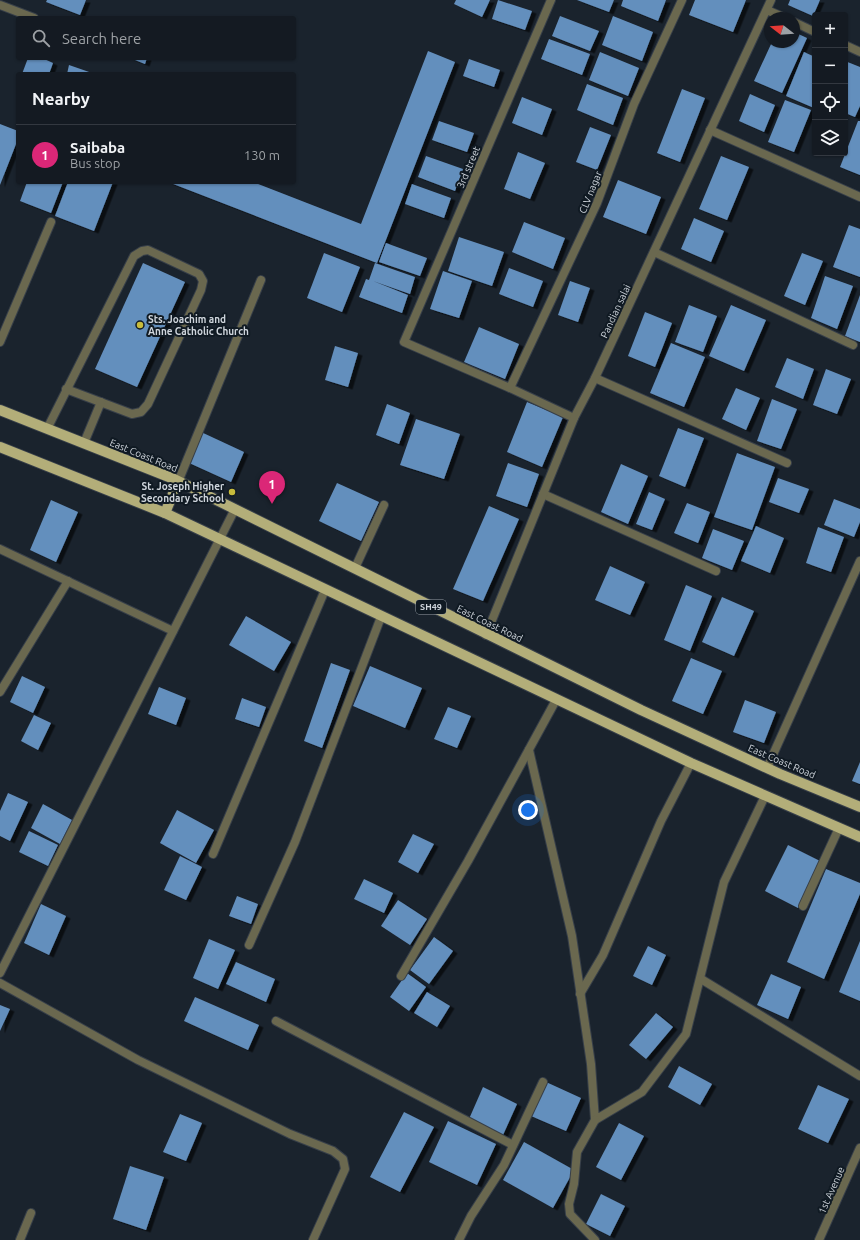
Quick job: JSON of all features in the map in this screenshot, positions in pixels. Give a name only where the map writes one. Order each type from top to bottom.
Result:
[{"type":"main road","name":"East Coast Road","points":[[0,410],[178,482],[641,710],[766,768],[860,807]]},
{"type":"main road","points":[[0,447],[165,513],[381,617],[691,763],[860,837]]},
{"type":"main road","points":[[165,513],[178,482]]},
{"type":"street","name":"3rd street","points":[[510,388],[404,342],[551,0]]},
{"type":"street","name":"CLV nagar","points":[[510,388],[597,203],[634,104],[682,0]]},
{"type":"street","name":"Pandian salai","points":[[486,635],[574,418],[595,378],[771,0]]},
{"type":"street","points":[[0,5],[29,16]]},
{"type":"street","points":[[766,10],[771,12]]},
{"type":"street","points":[[800,25],[812,31]]},
{"type":"street","points":[[848,46],[860,52]]},
{"type":"street","points":[[710,130],[860,197]]},
{"type":"street","points":[[0,342],[51,222]]},
{"type":"street","points":[[47,429],[66,389],[134,256],[142,251],[148,250],[199,274],[203,281],[201,290],[148,404],[141,412],[132,414],[66,389]]},
{"type":"street","points":[[654,252],[853,345]]},
{"type":"street","points":[[178,482],[261,280]]},
{"type":"street","points":[[595,378],[787,463]]},
{"type":"street","points":[[510,388],[574,418]]},
{"type":"street","points":[[84,443],[101,402]]},
{"type":"street","points":[[543,494],[716,571]]},
{"type":"street","points":[[355,568],[384,505]]},
{"type":"street","points":[[0,973],[235,509]]},
{"type":"street","points":[[0,549],[173,631]]},
{"type":"street","points":[[766,768],[860,562]]},
{"type":"street","points":[[0,692],[68,581]]},
{"type":"street","points":[[213,854],[325,590]]},
{"type":"street","points":[[249,944],[295,842],[381,617]]},
{"type":"street","points":[[401,976],[468,861],[556,700]]},
{"type":"street","points":[[529,750],[572,936],[591,1064],[595,1120]]},
{"type":"street","points":[[580,994],[602,955],[661,821],[691,763]]},
{"type":"street","points":[[595,1240],[570,1214],[569,1204],[574,1184],[577,1152],[595,1120],[642,1092],[686,1034],[701,979],[724,882],[765,796]]},
{"type":"street","points":[[803,906],[839,828]]},
{"type":"street","points":[[701,979],[860,1076]]},
{"type":"street","points":[[0,983],[138,1060],[290,1134],[333,1151],[343,1158],[345,1169],[313,1240]]},
{"type":"street","points":[[276,1021],[513,1145]]},
{"type":"street","points":[[459,1240],[471,1216],[504,1165],[543,1082]]},
{"type":"street","name":"1st Avenue","points":[[819,1240],[860,1148]]},
{"type":"street","points":[[20,1240],[31,1213]]},
{"type":"building","points":[[47,0],[86,0],[80,15],[46,2]]},
{"type":"building","points":[[456,0],[490,0],[482,17],[454,4]]},
{"type":"building","points":[[498,0],[532,11],[525,30],[492,19]]},
{"type":"building","points":[[577,0],[614,0],[609,12]]},
{"type":"building","points":[[623,0],[666,0],[658,21],[621,6]]},
{"type":"building","points":[[695,0],[746,0],[733,32],[689,15]]},
{"type":"building","points":[[790,0],[820,0],[815,12],[812,12],[812,16],[788,5]]},
{"type":"building","points":[[560,16],[599,31],[590,51],[552,36]]},
{"type":"building","points":[[613,16],[653,32],[642,61],[602,45]]},
{"type":"building","points":[[800,35],[807,38],[782,93],[754,81],[769,48],[800,48]]},
{"type":"building","points":[[549,39],[590,54],[582,75],[541,59]]},
{"type":"building","points":[[428,51],[455,62],[377,263],[173,184],[258,184],[361,224]]},
{"type":"building","points":[[600,52],[639,68],[628,96],[589,80]]},
{"type":"building","points":[[804,52],[812,56],[812,107],[786,96]]},
{"type":"building","points":[[469,59],[500,70],[494,87],[463,76]]},
{"type":"building","points":[[27,60],[46,60],[53,63],[50,72],[23,72]]},
{"type":"building","points":[[135,60],[146,60],[145,64]]},
{"type":"building","points":[[848,62],[860,67],[860,106],[855,117],[848,114]]},
{"type":"building","points":[[69,65],[89,72],[67,72]]},
{"type":"building","points":[[587,84],[623,98],[613,125],[577,110]]},
{"type":"building","points":[[682,89],[705,98],[680,162],[657,153]]},
{"type":"building","points":[[750,94],[775,105],[764,132],[739,121]]},
{"type":"building","points":[[522,97],[552,109],[542,135],[512,123]]},
{"type":"building","points":[[785,100],[811,110],[794,152],[768,142]]},
{"type":"building","points":[[439,121],[474,133],[467,152],[432,140]]},
{"type":"building","points":[[858,121],[860,121],[860,175],[840,167],[844,156],[848,156],[848,147]]},
{"type":"building","points":[[0,124],[16,130],[16,144],[0,185]]},
{"type":"building","points":[[590,127],[611,135],[597,170],[576,162]]},
{"type":"building","points":[[518,152],[545,163],[530,199],[504,189]]},
{"type":"building","points":[[426,156],[463,169],[455,191],[418,177]]},
{"type":"building","points":[[721,156],[749,167],[727,220],[699,209]]},
{"type":"building","points":[[618,180],[661,197],[646,234],[603,217]]},
{"type":"building","points":[[26,184],[62,184],[51,213],[20,201]]},
{"type":"building","points":[[67,184],[112,184],[94,231],[55,216]]},
{"type":"building","points":[[412,184],[451,198],[444,218],[405,204]]},
{"type":"building","points":[[694,218],[724,231],[711,262],[681,249]]},
{"type":"building","points":[[524,222],[565,238],[553,269],[512,252]]},
{"type":"building","points":[[849,225],[860,229],[860,277],[833,267]]},
{"type":"building","points":[[459,237],[504,252],[492,286],[448,271]]},
{"type":"building","points":[[386,243],[427,258],[420,276],[379,262]]},
{"type":"building","points":[[324,253],[360,267],[342,312],[307,298]]},
{"type":"building","points":[[802,253],[823,261],[805,305],[784,296]]},
{"type":"building","name":"Sts. Joachim and Anne Catholic Church","points":[[143,263],[185,282],[137,387],[95,369]]},
{"type":"building","points":[[375,263],[415,277],[410,294],[373,281],[408,295],[402,313],[359,297],[366,279],[369,280]]},
{"type":"building","points":[[509,268],[543,281],[533,307],[499,294]]},
{"type":"building","points":[[443,271],[472,281],[459,318],[430,309]]},
{"type":"building","points":[[825,276],[853,286],[837,329],[811,318]]},
{"type":"building","points":[[570,281],[590,288],[578,322],[558,315]]},
{"type":"building","points":[[860,295],[860,342],[845,336]]},
{"type":"building","points":[[689,305],[717,316],[703,352],[675,342]]},
{"type":"building","points":[[731,305],[766,320],[744,371],[709,356]]},
{"type":"building","points":[[645,312],[672,323],[655,367],[628,356]]},
{"type":"building","points":[[479,327],[519,344],[505,379],[464,362]]},
{"type":"building","points":[[671,343],[705,357],[684,407],[650,393]]},
{"type":"building","points":[[335,346],[358,353],[348,387],[325,380]]},
{"type":"building","points":[[787,358],[814,369],[803,399],[775,387]]},
{"type":"building","points":[[826,369],[851,379],[837,414],[813,405]]},
{"type":"building","points":[[736,388],[760,398],[746,430],[722,419]]},
{"type":"building","points":[[772,399],[797,409],[781,449],[757,441]]},
{"type":"building","points":[[527,402],[563,417],[542,467],[507,452]]},
{"type":"building","points":[[387,404],[410,413],[399,444],[376,435]]},
{"type":"building","points":[[416,419],[460,434],[444,479],[400,465]]},
{"type":"building","points":[[678,428],[704,438],[685,487],[659,476]]},
{"type":"building","points":[[201,432],[244,452],[231,482],[187,462]]},
{"type":"building","points":[[737,453],[775,467],[752,530],[714,517]]},
{"type":"building","points":[[508,463],[539,474],[527,507],[496,496]]},
{"type":"building","points":[[621,464],[648,476],[628,524],[601,512]]},
{"type":"building","points":[[778,478],[809,489],[799,513],[769,502]]},
{"type":"building","points":[[337,483],[379,502],[361,541],[319,521]]},
{"type":"building","points":[[649,492],[665,499],[652,530],[636,524]]},
{"type":"building","points":[[834,499],[860,509],[860,522],[854,537],[824,525]]},
{"type":"building","points":[[51,500],[78,512],[56,562],[30,550]]},
{"type":"building","points":[[687,503],[710,512],[698,543],[674,533]]},
{"type":"building","points":[[489,506],[519,519],[483,601],[453,589]]},
{"type":"building","points":[[756,526],[784,538],[770,573],[741,561]]},
{"type":"building","points":[[818,527],[844,537],[831,572],[806,563]]},
{"type":"building","points":[[713,529],[744,541],[732,570],[702,558]]},
{"type":"building","points":[[610,566],[645,582],[630,615],[595,600]]},
{"type":"building","points":[[686,585],[712,596],[690,651],[664,640]]},
{"type":"building","points":[[722,597],[754,611],[734,656],[702,642]]},
{"type":"building","points":[[246,616],[291,642],[274,671],[229,645]]},
{"type":"building","points":[[691,658],[722,671],[703,714],[672,701]]},
{"type":"building","points":[[331,663],[350,670],[322,748],[304,741]]},
{"type":"building","points":[[370,666],[422,688],[405,728],[353,706]]},
{"type":"building","points":[[22,676],[45,687],[33,713],[10,702]]},
{"type":"building","points":[[159,687],[186,698],[176,725],[148,714]]},
{"type":"building","points":[[242,698],[266,707],[259,727],[235,719]]},
{"type":"building","points":[[745,700],[776,712],[764,743],[733,732]]},
{"type":"building","points":[[448,707],[471,716],[457,748],[434,739]]},
{"type":"building","points":[[34,715],[51,723],[38,750],[21,741]]},
{"type":"building","points":[[860,762],[860,784],[852,781]]},
{"type":"building","points":[[8,793],[28,802],[10,841],[0,836],[0,811]]},
{"type":"building","points":[[43,804],[72,820],[60,844],[31,828]]},
{"type":"building","points":[[177,810],[214,830],[196,863],[160,843]]},
{"type":"building","points":[[29,831],[58,845],[48,866],[19,852]]},
{"type":"building","points":[[413,834],[434,844],[418,873],[398,862]]},
{"type":"building","points":[[788,845],[822,862],[798,908],[765,891]]},
{"type":"building","points":[[180,856],[202,867],[186,900],[164,890]]},
{"type":"building","points":[[826,869],[860,883],[860,894],[824,979],[787,962]]},
{"type":"building","points":[[364,879],[393,893],[384,913],[354,899]]},
{"type":"building","points":[[237,896],[258,904],[251,924],[229,916]]},
{"type":"building","points":[[398,900],[427,919],[410,945],[381,926]]},
{"type":"building","points":[[41,904],[66,916],[49,955],[24,943]]},
{"type":"building","points":[[434,937],[453,951],[429,984],[410,970]]},
{"type":"building","points":[[209,939],[235,950],[218,989],[193,978]]},
{"type":"building","points":[[860,941],[860,1001],[839,992]]},
{"type":"building","points":[[648,946],[666,955],[652,985],[633,976]]},
{"type":"building","points":[[236,962],[275,979],[266,1002],[226,984]]},
{"type":"building","points":[[407,973],[426,987],[409,1011],[390,997]]},
{"type":"building","points":[[771,974],[801,987],[788,1019],[757,1005]]},
{"type":"building","points":[[427,992],[450,1006],[437,1027],[414,1013]]},
{"type":"building","points":[[195,997],[259,1025],[248,1050],[184,1021]]},
{"type":"building","points":[[0,1005],[10,1009],[0,1031]]},
{"type":"building","points":[[656,1013],[673,1027],[646,1059],[629,1045]]},
{"type":"building","points":[[679,1066],[712,1084],[700,1105],[668,1087]]},
{"type":"building","points":[[546,1082],[581,1098],[566,1131],[531,1116]]},
{"type":"building","points":[[818,1085],[849,1099],[828,1143],[798,1129]]},
{"type":"building","points":[[483,1087],[517,1104],[503,1135],[469,1119]]},
{"type":"building","points":[[404,1112],[434,1127],[400,1192],[370,1177]]},
{"type":"building","points":[[180,1114],[202,1123],[186,1161],[163,1152]]},
{"type":"building","points":[[448,1121],[496,1144],[477,1185],[429,1162]]},
{"type":"building","points":[[619,1123],[644,1136],[621,1180],[596,1167]]},
{"type":"building","points":[[524,1142],[574,1170],[553,1208],[503,1180]]},
{"type":"building","points":[[130,1166],[164,1177],[146,1230],[113,1219]]},
{"type":"building","points":[[601,1194],[625,1206],[610,1236],[586,1224]]},
{"type":"place","name":"Sts. Joachim and Anne Catholic Church","points":[[140,325]]},
{"type":"place","name":"St. Joseph Higher Secondary School","points":[[232,492]]},
{"type":"place","name":"Saibaba","points":[[272,504]]}]
